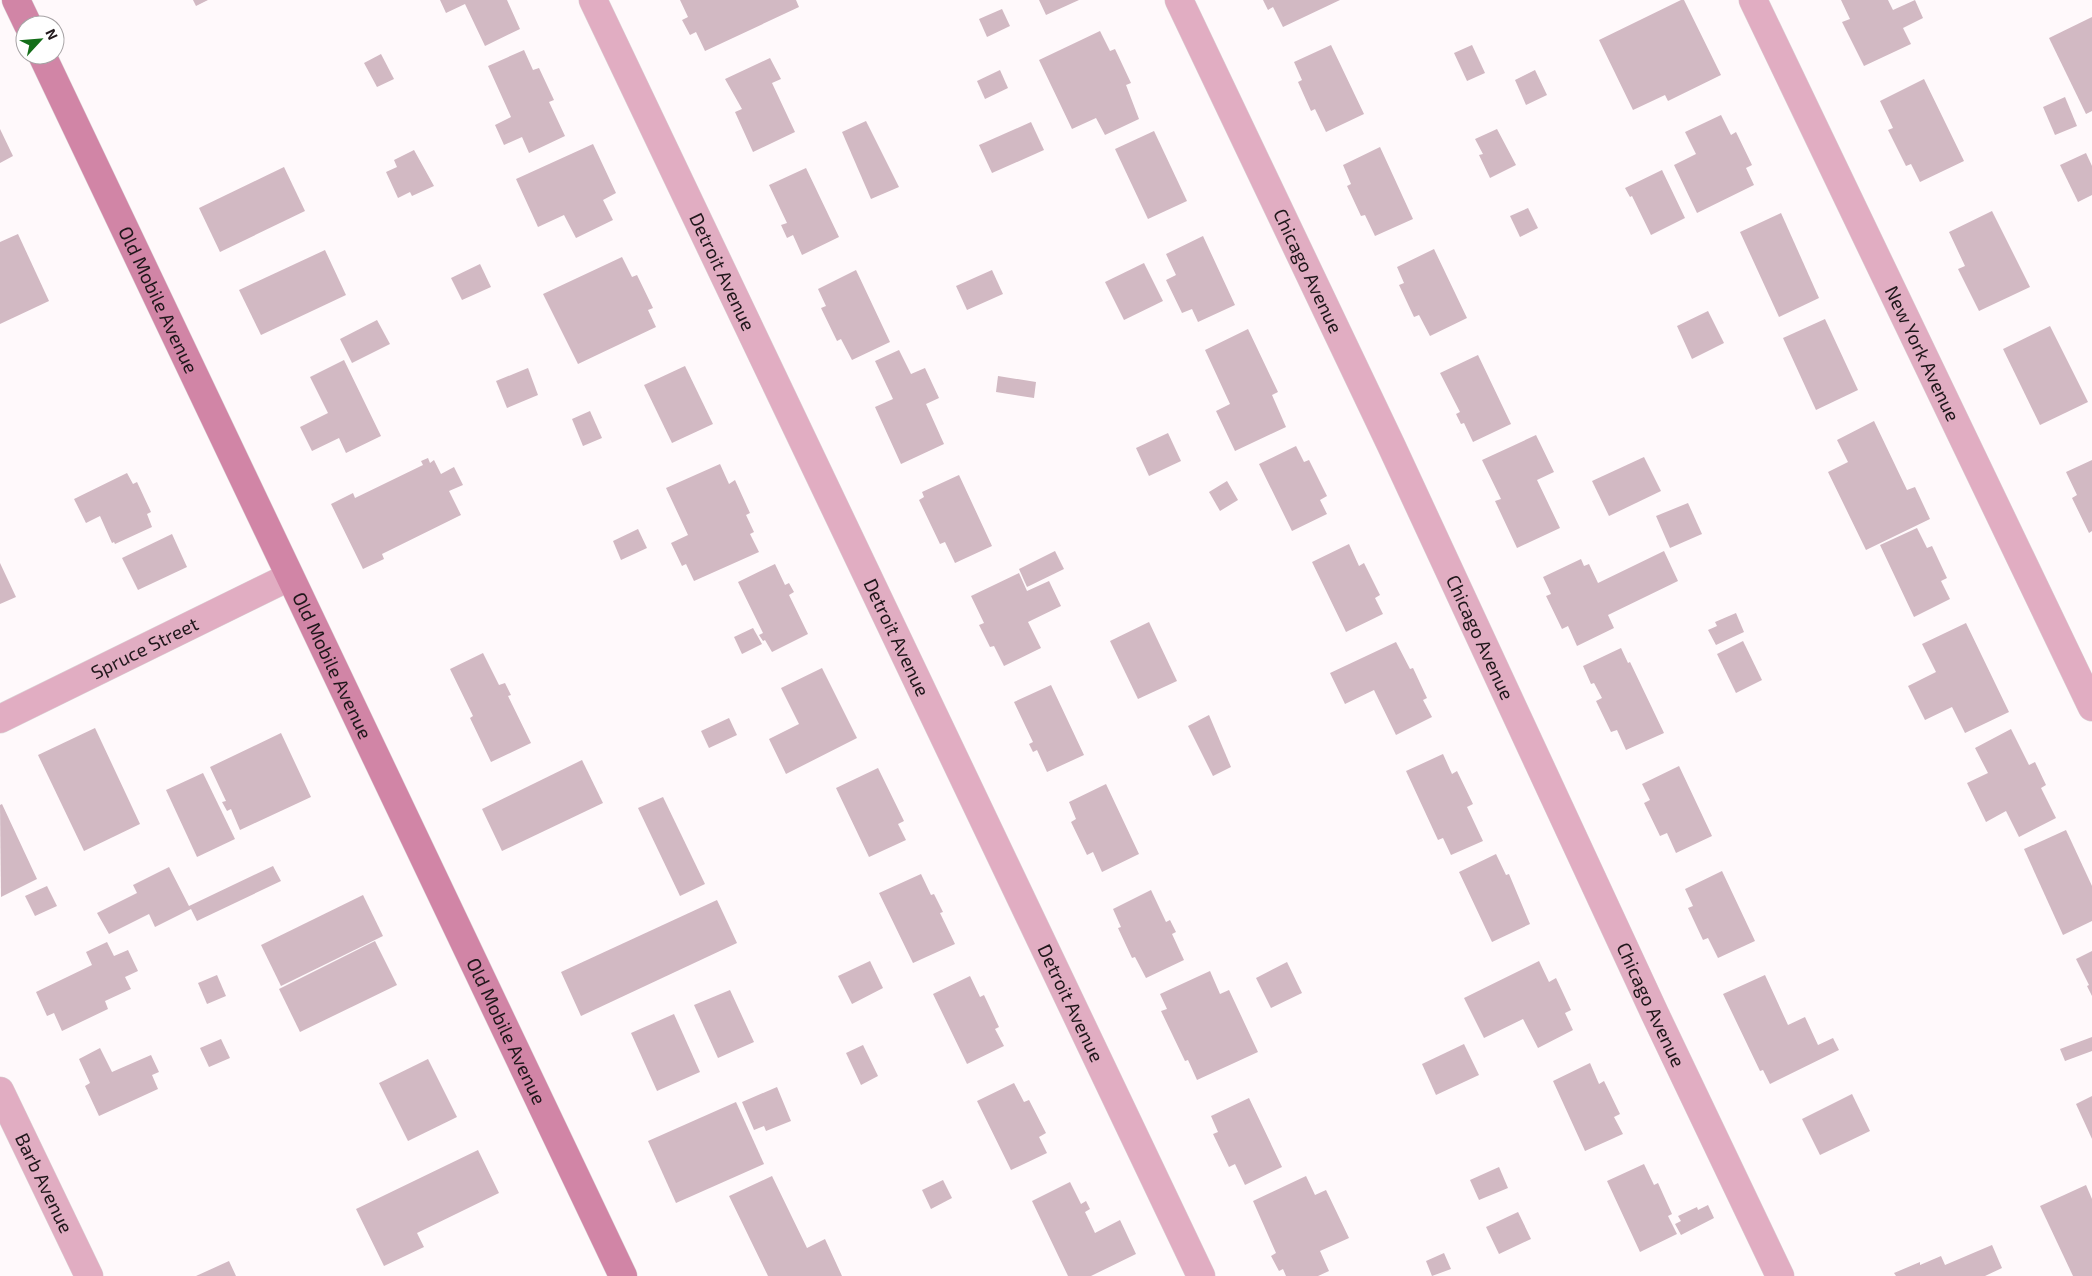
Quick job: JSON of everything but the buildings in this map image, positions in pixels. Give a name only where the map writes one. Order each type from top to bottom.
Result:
[{"type":"main road","points":[[16,0],[23,15]]},
{"type":"main road","name":"Old Mobile Avenue","points":[[47,65],[623,1276]]},
{"type":"street","name":"Detroit Avenue","points":[[593,0],[1201,1276]]},
{"type":"street","name":"Chicago Avenue","points":[[1178,0],[1391,445],[1650,1004],[1780,1276]]},
{"type":"street","name":"New York Avenue","points":[[1754,0],[2092,707]]},
{"type":"street","name":"Spruce Street","points":[[0,719],[289,577]]},
{"type":"street","name":"Barb Avenue","points":[[0,1091],[89,1276]]}]
